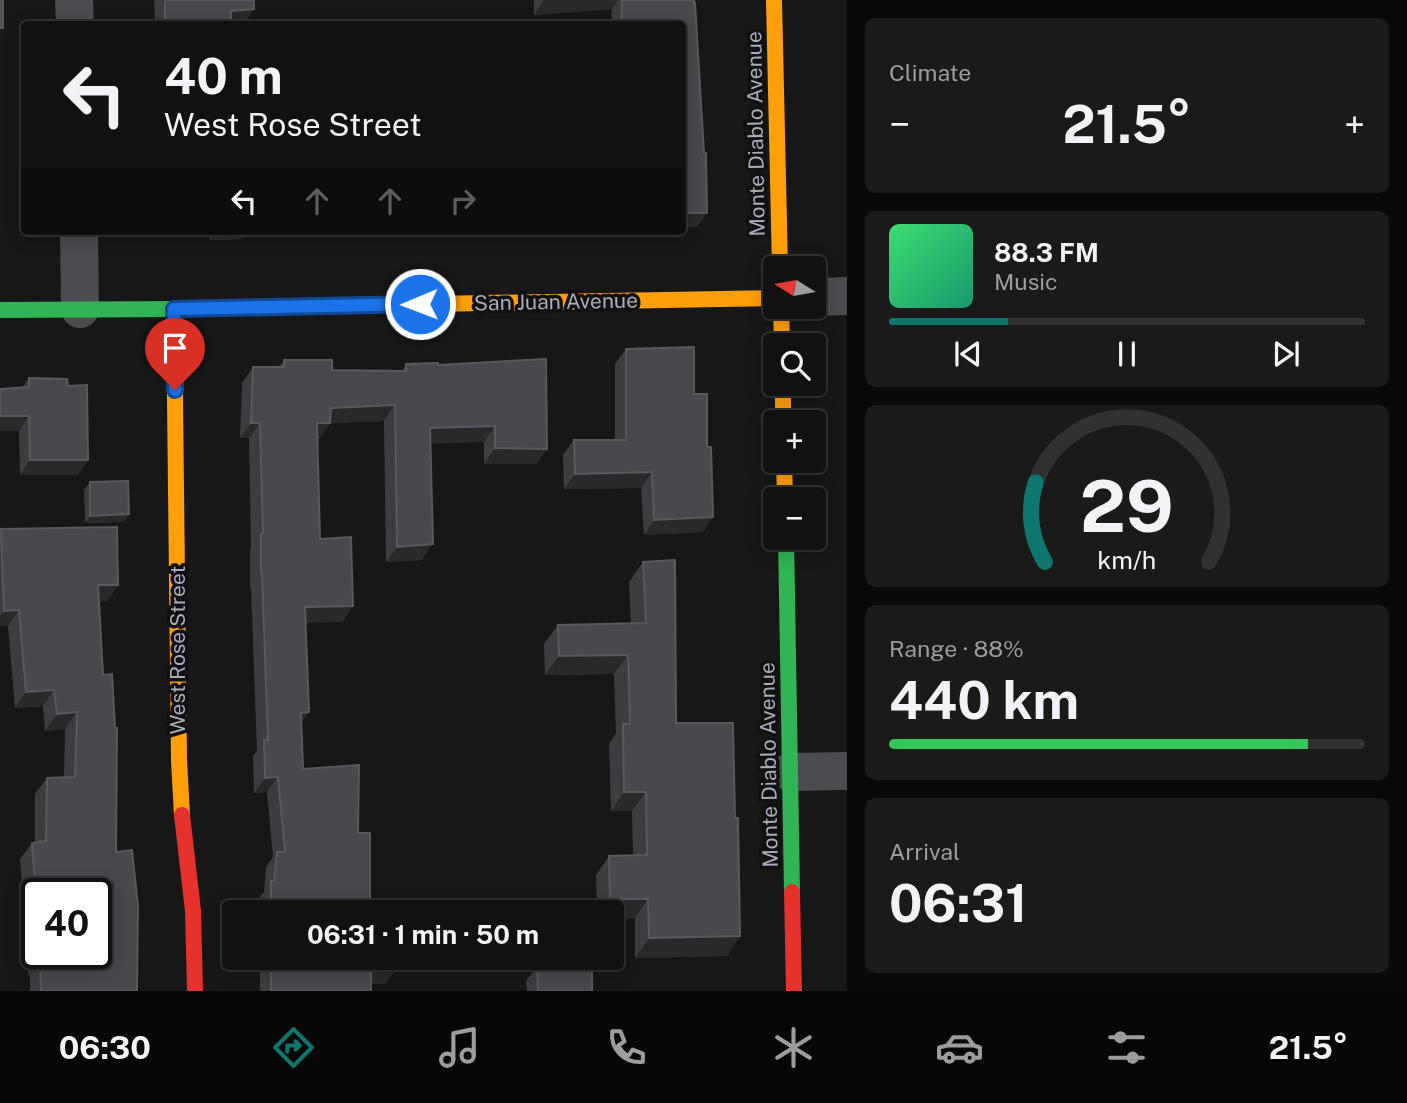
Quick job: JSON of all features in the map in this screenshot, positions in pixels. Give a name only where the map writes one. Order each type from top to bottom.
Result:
[{"type":"street","points":[[75,0],[75,21]]},
{"type":"street","name":"Monte Diablo Avenue","points":[[774,0],[780,256]]},
{"type":"street","points":[[79,235],[80,309]]},
{"type":"street","points":[[826,297],[847,296]]},
{"type":"street","name":"San Juan Avenue","points":[[0,310],[763,298]]},
{"type":"street","name":"West Rose Street","points":[[174,309],[179,760],[182,821],[193,911],[195,991]]},
{"type":"street","name":"Monte Diablo Avenue","points":[[786,550],[794,991]]},
{"type":"street","points":[[790,772],[847,771]]},
{"type":"building","points":[[0,0],[3,0],[3,28],[0,28]]},
{"type":"building","points":[[165,0],[254,0],[254,9],[231,11],[231,21],[165,21]]},
{"type":"building","points":[[622,0],[694,0],[706,153],[707,213],[686,213],[686,21],[621,21]]},
{"type":"building","points":[[694,347],[694,394],[707,394],[707,447],[711,447],[713,517],[654,520],[652,472],[575,474],[574,440],[626,440],[626,349]]},
{"type":"building","points":[[546,359],[547,449],[495,448],[495,426],[430,428],[433,544],[397,547],[395,405],[331,408],[330,423],[317,423],[320,539],[351,537],[353,606],[305,607],[309,712],[301,713],[303,769],[359,765],[358,833],[370,833],[370,900],[271,900],[271,881],[274,881],[277,852],[285,852],[278,777],[265,778],[264,740],[268,740],[261,573],[263,534],[260,423],[251,423],[253,367],[284,367],[284,360],[332,360],[332,370],[406,371],[406,364],[438,365]]},
{"type":"building","points":[[29,378],[67,379],[68,386],[87,385],[88,460],[30,460],[29,416],[0,416],[0,389],[29,387]]},
{"type":"building","points":[[128,481],[129,514],[90,516],[90,482]]},
{"type":"building","points":[[117,527],[118,585],[98,585],[103,675],[112,674],[117,728],[116,852],[132,850],[138,906],[137,991],[41,991],[40,969],[112,969],[112,878],[35,878],[32,843],[46,841],[47,778],[75,777],[77,712],[57,714],[54,690],[26,692],[19,610],[4,611],[1,529]]},
{"type":"building","points":[[675,560],[676,723],[733,723],[740,936],[649,938],[648,899],[610,899],[609,856],[647,855],[646,792],[624,792],[623,724],[630,724],[628,655],[559,656],[558,625],[646,623],[643,562]]},
{"type":"building","points":[[271,970],[371,970],[371,991],[271,991]]},
{"type":"building","points":[[537,970],[592,970],[592,991],[538,991]]},
{"type":"traffic: fast","points":[[0,310],[431,304]]},
{"type":"traffic: fast","points":[[786,550],[792,892]]},
{"type":"traffic: slow","points":[[774,0],[780,256]]},
{"type":"traffic: slow","points":[[431,304],[763,298]]},
{"type":"traffic: slow","points":[[174,309],[179,760],[182,815]]},
{"type":"traffic: slow","points":[[781,319],[782,333]]},
{"type":"traffic: slow","points":[[783,396],[783,410]]},
{"type":"traffic: slow","points":[[784,473],[785,487]]},
{"type":"traffic: jam","points":[[182,815],[193,911],[195,991]]},
{"type":"traffic: jam","points":[[792,892],[794,991]]},
{"type":"route","points":[[175,390],[174,309],[420,304]]}]
